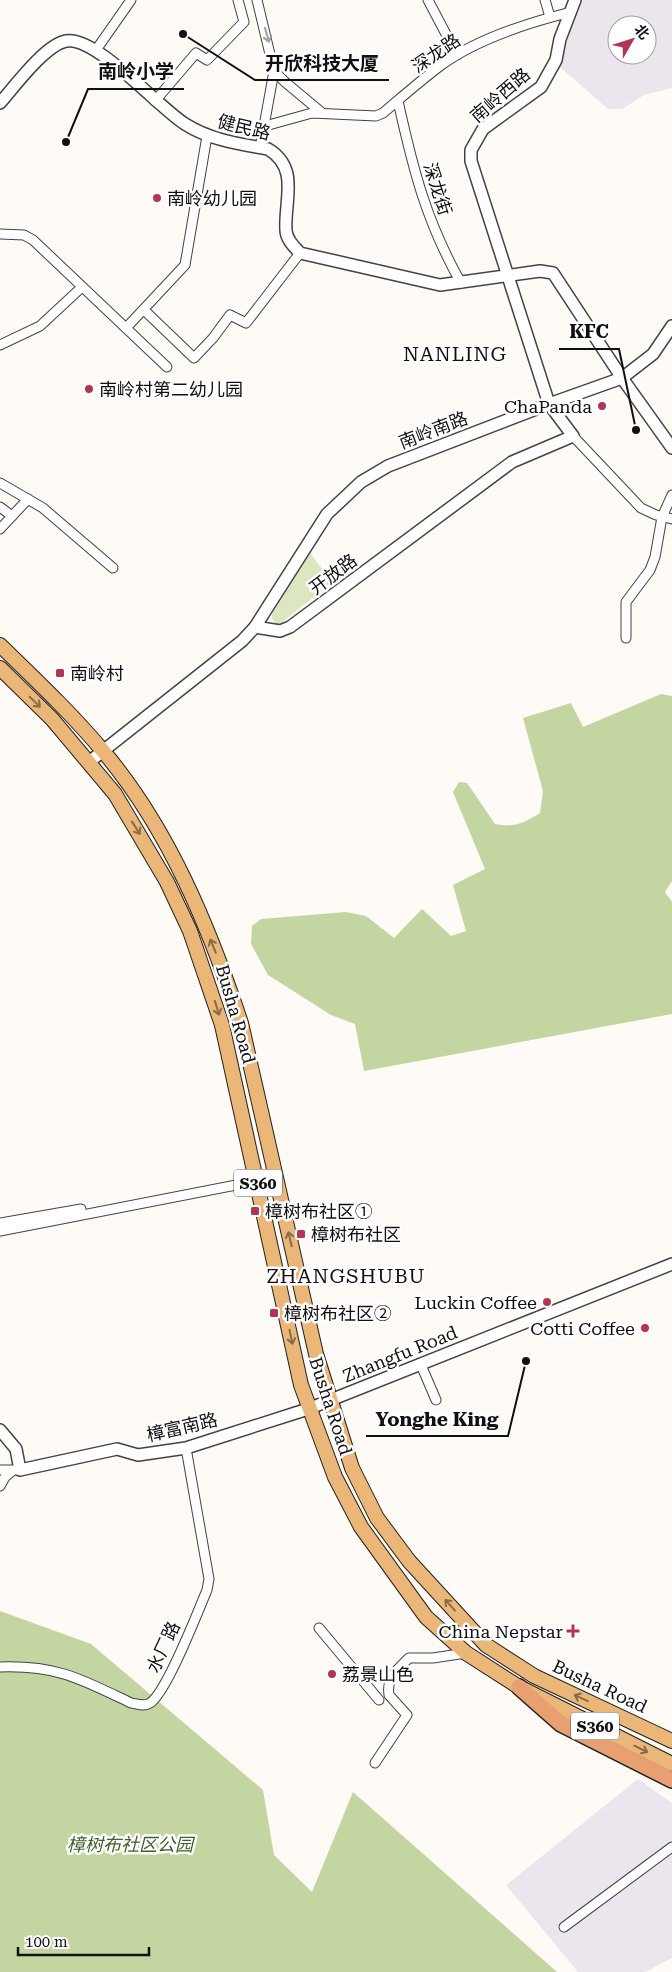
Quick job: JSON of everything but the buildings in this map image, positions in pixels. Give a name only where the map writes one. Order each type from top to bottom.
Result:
[{"type":"highway","points":[[519,1687],[560,1724],[672,1780]]},
{"type":"main road","name":"Busha Road","points":[[0,645],[63,706],[104,752],[134,793],[182,874],[224,972],[240,1023],[316,1354],[329,1401],[352,1468],[378,1518],[410,1562],[486,1645],[534,1676],[672,1742]]},
{"type":"main road","name":"Busha Road","points":[[1,672],[52,718],[114,794],[141,835],[190,931],[222,1025],[308,1409],[335,1477],[361,1527],[426,1617],[466,1653],[519,1687],[672,1764]]},
{"type":"main road","points":[[335,1477],[352,1468]]},
{"type":"street","points":[[96,50],[131,0]]},
{"type":"street","points":[[155,101],[196,53],[207,60],[244,22],[238,0]]},
{"type":"street","points":[[257,0],[274,71],[260,148]]},
{"type":"street","points":[[428,0],[457,55]]},
{"type":"street","points":[[545,0],[550,17]]},
{"type":"street","name":"南岭西路","points":[[549,404],[471,161],[471,150],[483,129],[541,87],[556,60],[560,39],[575,0]]},
{"type":"street","name":"深龙路","points":[[265,126],[312,112],[376,116],[457,55],[523,24],[571,12]]},
{"type":"street","name":"健民路","points":[[0,104],[25,75],[58,43],[66,40],[77,41],[96,50],[185,124],[207,136],[275,153],[283,162],[289,178],[290,197],[286,232],[293,246],[300,253]]},
{"type":"street","points":[[274,71],[321,112]]},
{"type":"street","name":"深龙街","points":[[398,101],[410,158],[426,213],[461,283]]},
{"type":"street","points":[[126,328],[185,265],[207,136]]},
{"type":"street","points":[[0,234],[24,235],[33,240],[167,368]]},
{"type":"street","points":[[144,310],[194,358],[213,338],[230,315],[246,322],[300,253],[440,285],[540,271],[549,272],[556,276],[622,378],[672,448]]},
{"type":"street","points":[[0,346],[40,326],[82,287]]},
{"type":"street","name":"南岭南路","points":[[256,628],[326,514],[361,482],[388,466],[622,378],[653,354],[672,326]]},
{"type":"street","points":[[549,404],[573,436],[641,508],[667,518]]},
{"type":"street","name":"开放路","points":[[256,628],[280,631],[290,627],[512,462],[573,436]]},
{"type":"street","points":[[0,483],[43,508],[113,568]]},
{"type":"street","points":[[626,638],[626,602],[652,564],[667,518],[672,495]]},
{"type":"street","points":[[0,529],[28,499]]},
{"type":"street","points":[[0,506],[12,516]]},
{"type":"street","points":[[89,762],[104,752],[256,628]]},
{"type":"street","points":[[0,1223],[257,1178]]},
{"type":"street","points":[[0,1231],[257,1178]]},
{"type":"street","name":"Zhangfu Road","points":[[308,1409],[672,1264]]},
{"type":"street","points":[[421,1365],[436,1400]]},
{"type":"street","name":"樟富南路","points":[[16,1471],[117,1450],[138,1455],[186,1448],[308,1409]]},
{"type":"street","points":[[0,1430],[16,1449],[16,1471]]},
{"type":"street","name":"水厂路","points":[[0,1667],[28,1666],[51,1669],[71,1675],[142,1705],[150,1703],[155,1698],[176,1658],[207,1590],[209,1579],[186,1448]]},
{"type":"street","points":[[0,1470],[16,1471]]},
{"type":"street","points":[[0,1486],[5,1477],[16,1471]]},
{"type":"street","points":[[319,1628],[379,1700]]},
{"type":"street","points":[[375,1763],[407,1715],[389,1695],[389,1682],[393,1674],[409,1658],[433,1658],[466,1653]]},
{"type":"street","points":[[564,1927],[672,1847]]},
{"type":"shaded area","points":[[583,0],[672,0],[672,88],[644,95],[622,109],[608,109],[560,67],[568,36]]},
{"type":"shaded area","points":[[638,1779],[672,1803],[672,1958],[645,1972],[578,1972],[506,1885]]},
{"type":"green space","points":[[310,553],[332,582],[280,624],[276,624],[272,614]]},
{"type":"green space","points":[[661,694],[672,696],[672,881],[665,892],[672,902],[672,1014],[364,1071],[355,1024],[331,1015],[268,975],[251,944],[252,926],[261,919],[346,912],[366,916],[394,938],[422,909],[451,936],[466,931],[453,885],[485,869],[453,792],[459,782],[467,783],[495,824],[513,825],[524,822],[540,813],[543,791],[523,718],[571,703],[583,727]]},
{"type":"green space","name":"樟树布社区公园","points":[[0,1611],[91,1644],[263,1790],[274,1855],[312,1892],[353,1792],[557,1972],[0,1972]]},
{"type":"place","name":"开欣科技大厦","points":[[183,34]]},
{"type":"place","name":"南岭小学","points":[[66,142]]},
{"type":"place","name":"南岭幼儿园","points":[[157,198]]},
{"type":"place","name":"南岭村第二幼儿园","points":[[89,389]]},
{"type":"place","name":"ChaPanda","points":[[602,406]]},
{"type":"place","name":"KFC","points":[[636,430]]},
{"type":"place","name":"南岭村","points":[[60,673]]},
{"type":"place","name":"樟树布社区①","points":[[255,1211]]},
{"type":"place","name":"樟树布社区","points":[[301,1234]]},
{"type":"place","name":"Luckin Coffee","points":[[547,1302]]},
{"type":"place","name":"樟树布社区②","points":[[274,1313]]},
{"type":"place","name":"Cotti Coffee","points":[[645,1328]]},
{"type":"place","name":"Yonghe King","points":[[526,1361]]},
{"type":"place","name":"China Nepstar","points":[[573,1631]]},
{"type":"place","name":"荔景山色","points":[[332,1674]]},
{"type":"district","name":"NANLING","points":[[455,354]]},
{"type":"district","name":"ZHANGSHUBU","points":[[346,1276]]}]
